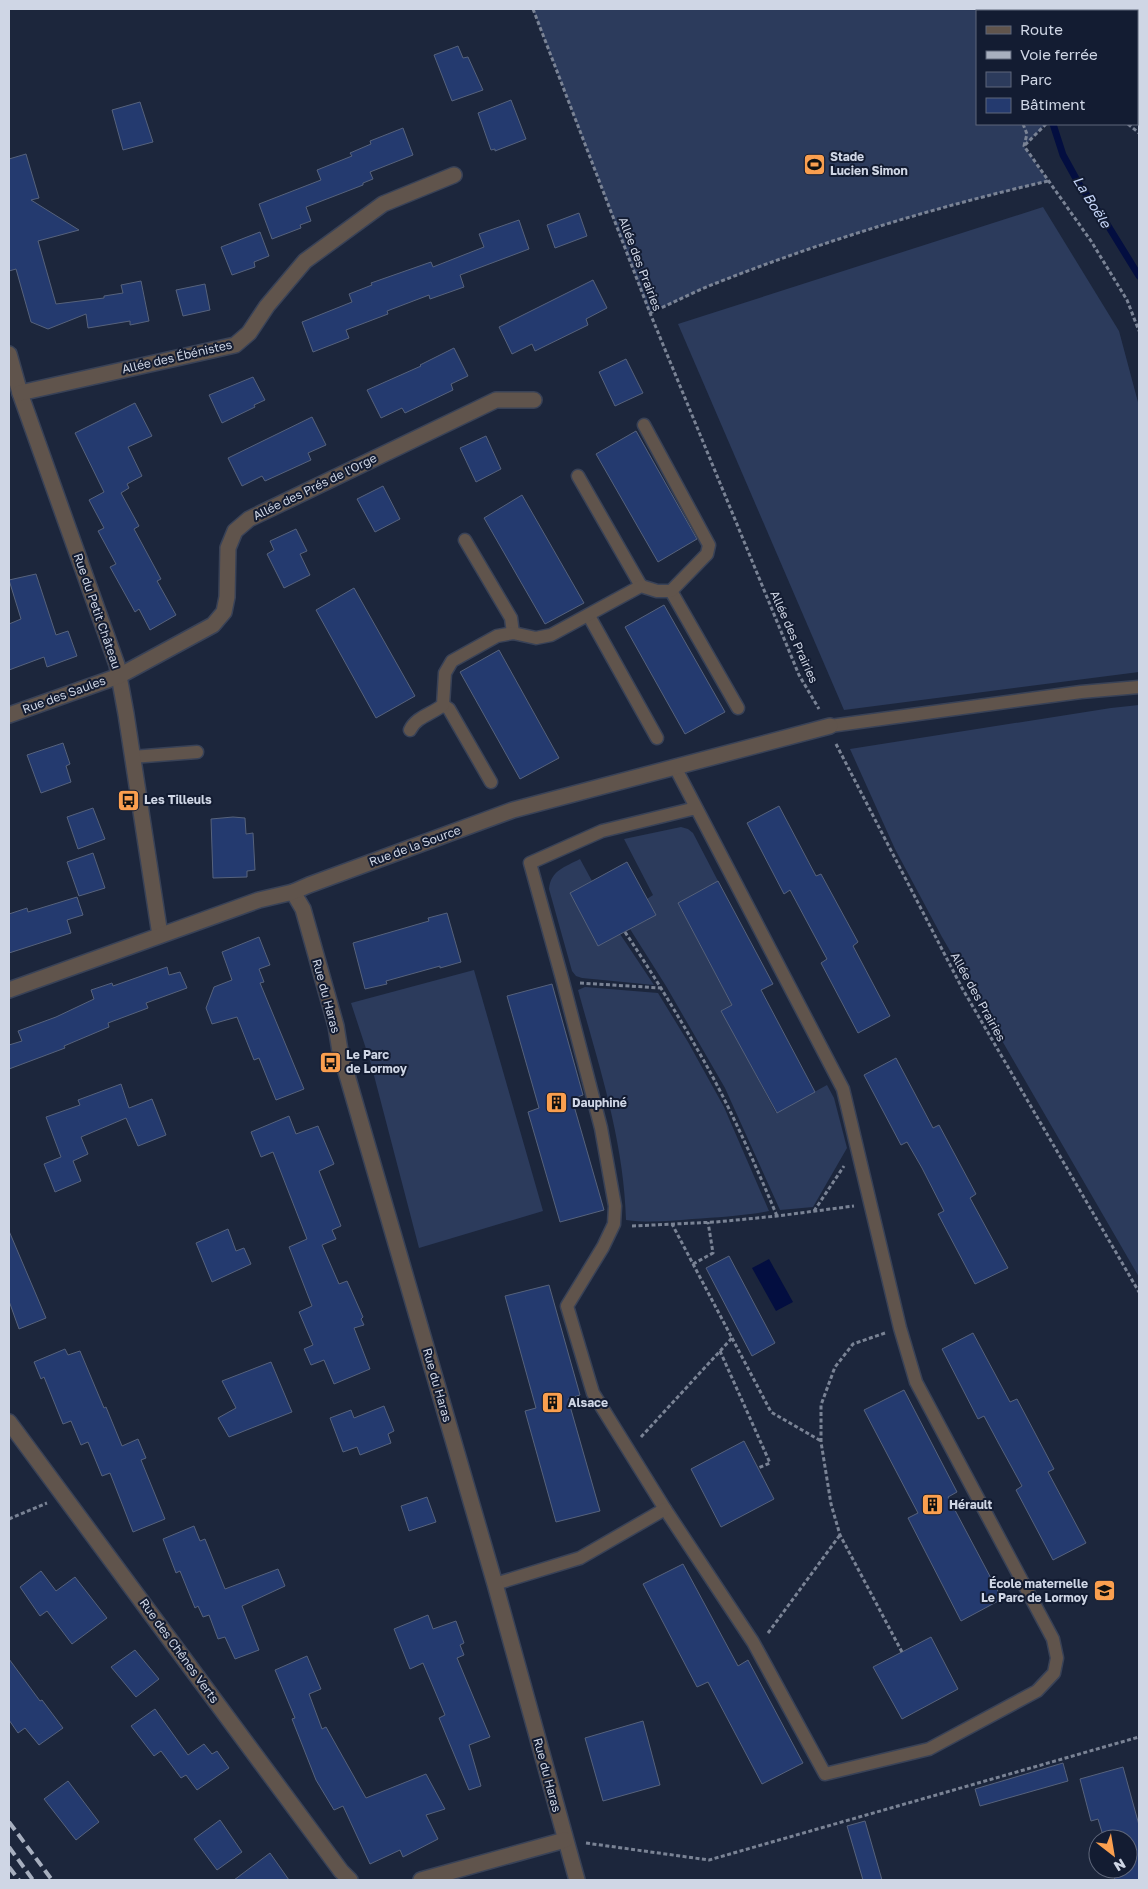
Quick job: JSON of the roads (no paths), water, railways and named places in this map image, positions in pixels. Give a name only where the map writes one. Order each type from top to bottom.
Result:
[{"type":"street","name":"Allée des Ébénistes","points":[[15,388],[235,345],[249,333],[267,306],[305,261],[383,204],[454,176]]},
{"type":"street","name":"Rue du Petit Château","points":[[9,354],[15,388],[117,665],[160,935]]},
{"type":"street","name":"Allée des Prés de l'Orge","points":[[119,676],[213,625],[224,612],[227,597],[228,548],[235,531],[249,519],[496,400],[534,400]]},
{"type":"street","name":"Rue des Saules","points":[[9,715],[119,676]]},
{"type":"street","name":"Rue de la Source","points":[[9,990],[259,900],[293,892],[309,884],[513,810],[830,726]]},
{"type":"street","name":"Rue du Haras","points":[[293,892],[303,910],[336,1026],[340,1051],[494,1584],[577,1880]]},
{"type":"street","name":"Rue des Chênes Verts","points":[[9,1422],[350,1880]]},
{"type":"street","points":[[421,1880],[565,1840]]},
{"type":"lane","points":[[578,476],[642,586],[658,591],[671,591],[708,554],[709,545],[644,425]]},
{"type":"lane","points":[[465,540],[510,618],[513,633]]},
{"type":"lane","points":[[410,730],[414,723],[437,710],[442,705],[445,674],[452,661],[497,636],[513,633],[536,638],[551,635],[642,586]]},
{"type":"lane","points":[[671,591],[738,708]]},
{"type":"lane","points":[[589,616],[657,738]]},
{"type":"lane","points":[[830,726],[1081,692],[1139,687]]},
{"type":"lane","points":[[442,705],[449,709],[491,782]]},
{"type":"lane","points":[[132,757],[197,752]]},
{"type":"lane","points":[[675,768],[696,808],[843,1089],[900,1328],[916,1382],[1053,1639],[1056,1658],[1054,1673],[1036,1691],[929,1749],[825,1774],[756,1649],[665,1509],[593,1393],[567,1306],[603,1247],[614,1224],[615,1206],[601,1128],[564,982],[530,864],[602,830],[696,808]]},
{"type":"lane","points":[[494,1584],[580,1558],[665,1509]]},
{"type":"waterway","name":"La Boële","points":[[1053,125],[1063,155],[1079,184],[1107,224],[1139,276]]},
{"type":"railway","points":[[9,1822],[52,1880]]},
{"type":"railway","points":[[9,1847],[33,1880]]},
{"type":"railway","points":[[9,1867],[19,1880]]},
{"type":"place","name":"Stade Lucien Simon","points":[[814,164]]},
{"type":"place","name":"Les Tilleuls","points":[[128,800]]},
{"type":"place","name":"Le Parc de Lormoy","points":[[330,1062]]},
{"type":"place","name":"Dauphiné","points":[[556,1103]]},
{"type":"place","name":"Alsace","points":[[552,1403]]},
{"type":"place","name":"Hérault","points":[[933,1505]]},
{"type":"place","name":"École maternelle Le Parc de Lormoy","points":[[1104,1591]]}]
